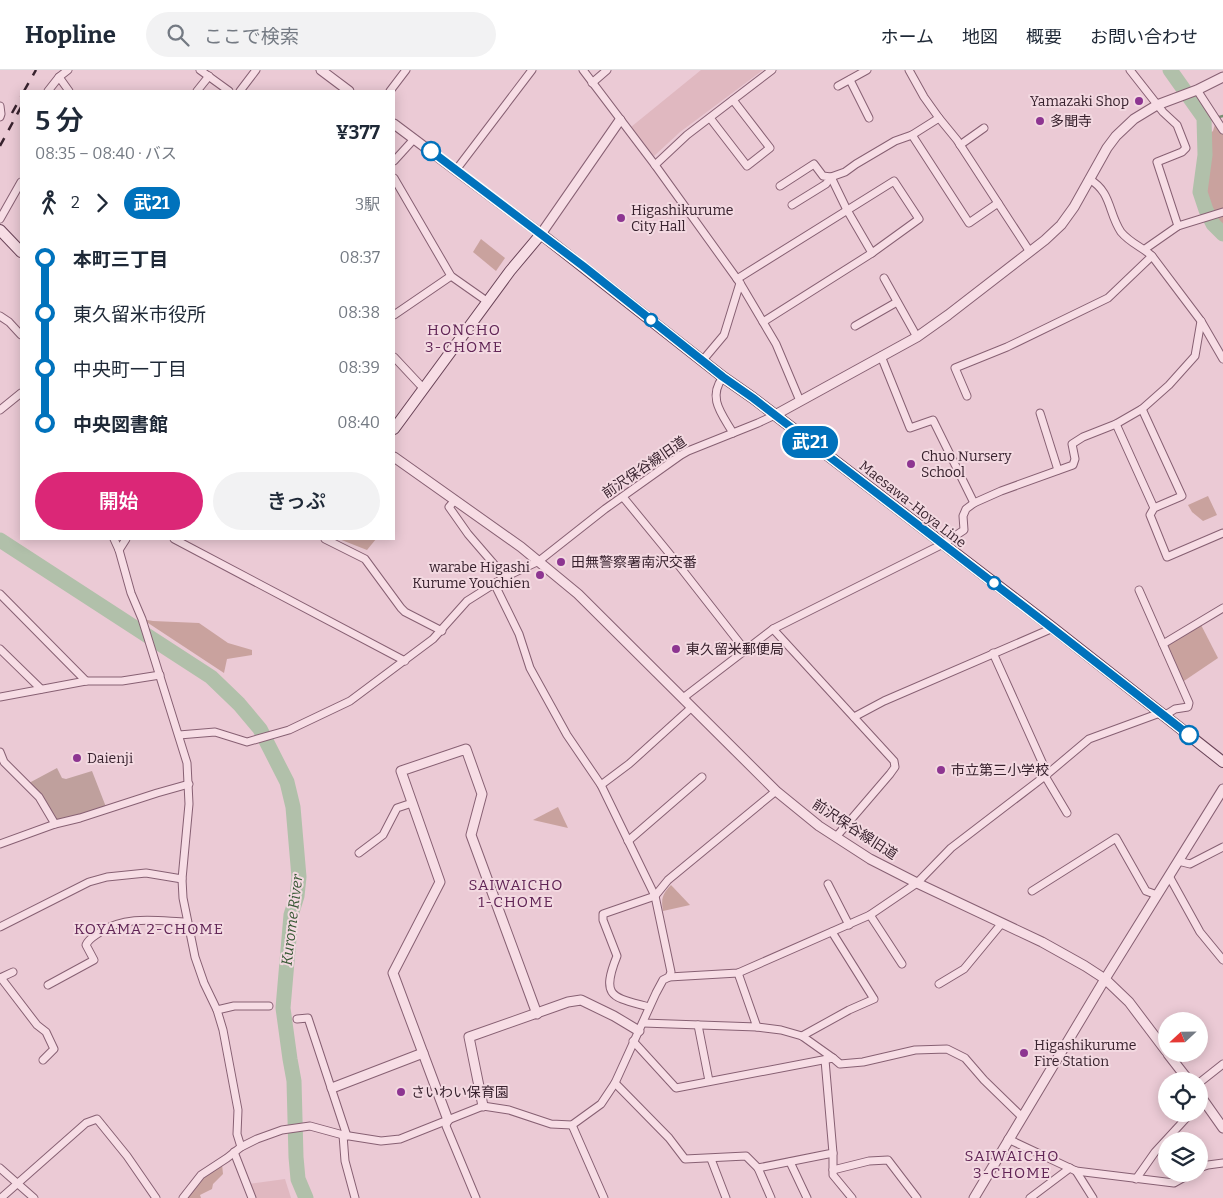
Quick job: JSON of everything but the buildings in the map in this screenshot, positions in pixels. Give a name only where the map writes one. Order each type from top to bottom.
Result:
[{"type":"main road","points":[[0,230],[20,251]]},
{"type":"main road","points":[[395,428],[422,388],[541,234]]},
{"type":"main road","name":"Maesawa-Hoya Line","points":[[541,234],[723,377],[943,544],[1223,762]]},
{"type":"street","points":[[49,90],[59,77],[68,70]]},
{"type":"street","points":[[200,70],[228,90]]},
{"type":"street","points":[[241,90],[256,70]]},
{"type":"street","points":[[321,70],[348,90]]},
{"type":"street","points":[[391,90],[406,70]]},
{"type":"street","points":[[456,170],[532,70]]},
{"type":"street","points":[[583,70],[739,281],[783,359],[800,401]]},
{"type":"street","points":[[592,83],[607,70]]},
{"type":"street","points":[[655,165],[687,134],[772,70]]},
{"type":"street","points":[[838,86],[867,70]]},
{"type":"street","points":[[909,70],[924,97],[960,145],[1030,252]]},
{"type":"street","points":[[1130,70],[1157,105],[1177,125],[1186,148],[1182,152],[1157,162],[1178,226]]},
{"type":"street","points":[[198,90],[209,76]]},
{"type":"street","points":[[59,77],[68,90]]},
{"type":"street","points":[[775,415],[917,337],[948,315],[1062,225],[1103,154],[1116,136],[1134,119],[1157,105],[1180,97],[1223,77]]},
{"type":"street","points":[[850,80],[869,118]]},
{"type":"street","points":[[1196,90],[1223,130]]},
{"type":"street","points":[[710,118],[747,166],[770,148],[733,100]]},
{"type":"street","points":[[0,106],[0,117]]},
{"type":"street","points":[[780,186],[814,164],[823,176],[831,177],[845,172],[895,141],[912,135],[939,118]]},
{"type":"street","points":[[395,125],[541,234],[620,120]]},
{"type":"street","points":[[960,145],[984,128]]},
{"type":"street","points":[[912,135],[969,223],[998,203]]},
{"type":"street","points":[[395,160],[414,138]]},
{"type":"street","points":[[792,205],[826,184],[831,177]]},
{"type":"street","points":[[831,177],[847,210],[872,252]]},
{"type":"street","points":[[395,180],[451,276],[488,302]]},
{"type":"street","points":[[1089,180],[1097,184],[1107,197],[1121,231],[1132,243],[1145,249],[1152,256],[1201,321],[1223,359]]},
{"type":"street","points":[[703,360],[724,335],[739,281],[894,181],[920,219],[763,322]]},
{"type":"street","points":[[0,219],[20,184]]},
{"type":"street","points":[[1145,249],[1178,226],[1221,213]]},
{"type":"street","points":[[967,396],[955,368],[1007,347],[1108,298],[1152,256]]},
{"type":"street","points":[[395,314],[451,276]]},
{"type":"street","points":[[884,278],[917,337]]},
{"type":"street","points":[[855,326],[897,302]]},
{"type":"street","points":[[0,316],[20,333]]},
{"type":"street","points":[[683,698],[773,629],[943,544],[964,530],[963,516],[966,509],[974,503],[1001,491],[1073,465],[1075,460],[1072,444],[1083,437],[1116,424],[1142,409],[1169,385],[1195,356],[1201,321]]},
{"type":"street","points":[[881,356],[910,428],[933,420],[974,503]]},
{"type":"street","points":[[395,358],[422,388]]},
{"type":"street","points":[[723,377],[718,384],[716,404],[733,433]]},
{"type":"street","points":[[0,410],[20,394]]},
{"type":"street","points":[[1142,409],[1182,496],[1154,508],[1150,515],[1167,557],[1223,533]]},
{"type":"street","points":[[1040,413],[1058,470]]},
{"type":"street","name":"前沢保谷線旧道","points":[[539,561],[623,497],[688,451],[775,415]]},
{"type":"street","points":[[1116,424],[1154,508]]},
{"type":"street","name":"前沢保谷線旧道","points":[[395,458],[539,561],[578,594],[776,791],[812,820],[870,859],[1002,923],[1085,966],[1105,979],[1128,1002],[1158,1040]]},
{"type":"street","points":[[623,497],[744,650]]},
{"type":"street","points":[[455,500],[449,507],[468,534],[505,577]]},
{"type":"street","points":[[114,540],[131,593],[142,619],[187,763],[189,784],[182,898],[199,971],[217,1010],[238,1110],[237,1134],[241,1147]]},
{"type":"street","points":[[119,550],[125,540]]},
{"type":"street","points":[[176,540],[405,661]]},
{"type":"street","points":[[327,540],[365,559],[405,612],[442,631]]},
{"type":"street","points":[[179,735],[215,732],[247,742],[277,734],[350,702],[442,631],[467,601],[494,583],[539,561]]},
{"type":"street","points":[[494,583],[519,634],[530,668],[567,735],[601,785],[655,896],[671,968],[669,977]]},
{"type":"street","points":[[183,1198],[201,1175],[241,1147],[257,1139],[285,1130],[310,1126],[345,1135],[381,1141],[400,1140],[483,1106],[509,1110],[551,1124],[572,1125],[601,1104],[615,1083],[663,980],[669,977],[738,973],[870,915],[917,883],[951,848],[1046,775],[1089,739],[1175,709],[1188,707],[1189,703],[1138,590]]},
{"type":"street","points":[[0,594],[86,681]]},
{"type":"street","points":[[1163,644],[1223,608]]},
{"type":"street","points":[[854,716],[1052,628]]},
{"type":"street","points":[[773,629],[894,761],[895,767],[836,837]]},
{"type":"street","points":[[0,649],[41,689]]},
{"type":"street","points":[[993,653],[1046,775],[1068,813]]},
{"type":"street","points":[[0,697],[86,681],[122,680],[160,675]]},
{"type":"street","points":[[601,785],[629,764],[692,707]]},
{"type":"street","points":[[476,1198],[446,1126],[448,1120],[393,973],[440,882],[401,771],[466,749],[482,794],[471,835],[537,1014]]},
{"type":"street","points":[[0,752],[2,763],[39,797],[55,824]]},
{"type":"street","points":[[628,841],[702,777]]},
{"type":"street","points":[[0,844],[55,824],[189,784]]},
{"type":"street","points":[[977,1197],[1021,1116],[1223,789]]},
{"type":"street","points":[[649,1007],[616,998],[611,990],[609,975],[617,956],[602,920],[603,914],[655,896],[668,880],[776,791]]},
{"type":"street","points":[[359,853],[383,835],[397,808],[412,803]]},
{"type":"street","points":[[1032,891],[1116,838],[1146,891],[1157,895]]},
{"type":"street","points":[[1178,861],[1190,864],[1223,847]]},
{"type":"street","points":[[0,927],[90,882],[106,877],[146,873],[182,878]]},
{"type":"street","points":[[1169,876],[1200,932],[1223,960]]},
{"type":"street","points":[[828,884],[849,925]]},
{"type":"street","points":[[870,915],[902,964]]},
{"type":"street","points":[[48,985],[94,960],[86,945],[89,940],[111,925],[135,920],[187,922]]},
{"type":"street","points":[[939,984],[964,969],[1002,923]]},
{"type":"street","points":[[802,1036],[849,1010],[874,999],[832,932]]},
{"type":"street","points":[[13,972],[0,978],[37,1025],[46,1032],[54,1049],[43,1060]]},
{"type":"street","points":[[738,973],[757,1027]]},
{"type":"street","points":[[483,1106],[469,1037],[568,1002],[581,1000],[641,1027],[698,1025],[757,1027],[781,1030],[802,1036],[829,1059],[840,1064],[863,1062],[915,1050],[947,1050],[965,1058],[984,1080],[1021,1116]]},
{"type":"street","points":[[217,1010],[234,1006],[269,1006]]},
{"type":"street","points":[[297,1019],[308,1018],[332,1088],[345,1135],[345,1161],[355,1198]]},
{"type":"street","points":[[698,1025],[709,1081]]},
{"type":"street","points":[[633,1041],[676,1088],[829,1059]]},
{"type":"street","points":[[332,1088],[423,1053]]},
{"type":"street","points":[[829,1059],[833,1153],[832,1175],[852,1198]]},
{"type":"street","name":"前沢保谷線旧道","points":[[1175,1062],[1182,1072]]},
{"type":"street","points":[[1208,1076],[1223,1064]]},
{"type":"street","points":[[615,1083],[669,1138],[685,1159],[746,1156],[758,1168],[771,1198]]},
{"type":"street","points":[[1208,1109],[1223,1128]]},
{"type":"street","points":[[1,1198],[86,1123],[97,1119],[127,1156],[156,1198]]},
{"type":"street","points":[[1136,1179],[1155,1152],[1183,1122]]},
{"type":"street","points":[[572,1125],[604,1198]]},
{"type":"street","points":[[1008,1138],[1073,1169],[1158,1182]]},
{"type":"street","points":[[234,1152],[252,1198]]},
{"type":"street","points":[[758,1168],[833,1153]]},
{"type":"street","points":[[711,1158],[726,1198]]},
{"type":"street","points":[[833,1170],[869,1161],[888,1160],[917,1198]]},
{"type":"street","points":[[790,1162],[807,1198]]},
{"type":"street","points":[[1208,1164],[1223,1163]]},
{"type":"street","points":[[0,1168],[34,1198]]},
{"type":"street","points":[[1030,1198],[1073,1169]]},
{"type":"street","points":[[1073,1169],[1093,1198]]},
{"type":"street","points":[[1159,1182],[1174,1184],[1177,1182]]},
{"type":"shaded area","points":[[701,70],[763,70],[680,132],[654,156],[631,127]]},
{"type":"shaded area","points":[[1216,121],[1223,131],[1223,228],[1218,225],[1215,216],[1210,218],[1200,192],[1208,135],[1213,131]]},
{"type":"shaded area","points":[[481,239],[505,258],[496,271],[473,252]]},
{"type":"shaded area","points":[[1208,496],[1217,515],[1203,521],[1192,512],[1188,505]]},
{"type":"shaded area","points":[[342,540],[375,540],[367,550]]},
{"type":"shaded area","points":[[142,619],[199,623],[228,643],[252,650],[252,655],[227,659],[224,673]]},
{"type":"shaded area","points":[[1200,623],[1218,658],[1181,683],[1165,644]]},
{"type":"shaded area","points":[[57,768],[62,778],[66,779],[92,771],[106,807],[85,815],[56,819],[29,783]]},
{"type":"shaded area","points":[[558,807],[568,828],[533,820]]},
{"type":"shaded area","points":[[671,885],[690,905],[663,911],[663,897]]},
{"type":"shaded area","points":[[222,1164],[223,1174],[213,1184],[212,1189],[200,1195],[201,1198],[188,1198],[203,1177]]},
{"type":"shaded area","points":[[285,1179],[291,1198],[255,1198],[248,1184]]},
{"type":"waterway","points":[[1170,70],[1204,118],[1205,155],[1200,192],[1213,224],[1223,234]]},
{"type":"waterway","points":[[1204,121],[1223,116]]},
{"type":"waterway","name":"Kurome River","points":[[0,540],[211,677],[239,704],[260,729],[287,782],[293,807],[299,877],[297,896],[291,915],[283,1008],[294,1081],[298,1179],[306,1198]]},
{"type":"railway","points":[[25,90],[36,70]]},
{"type":"railway","points":[[12,113],[20,99]]},
{"type":"railway","points":[[0,146],[20,109]]},
{"type":"bus line","name":"武21","points":[[431,151],[583,266],[723,377],[753,398],[1189,735]]},
{"type":"place","name":"Yamazaki Shop","points":[[1139,101]]},
{"type":"place","name":"多聞寺","points":[[1040,121]]},
{"type":"place","name":"Higashikurume City Hall","points":[[621,218]]},
{"type":"place","name":"Chuo Nursery School","points":[[911,464]]},
{"type":"place","name":"田無警察署南沢交番","points":[[561,562]]},
{"type":"place","name":"warabe Higashi Kurume Youchien","points":[[540,575]]},
{"type":"place","name":"東久留米郵便局","points":[[676,649]]},
{"type":"place","name":"Daienji","points":[[77,758]]},
{"type":"place","name":"市立第三小学校","points":[[941,770]]},
{"type":"place","name":"Higashikurume Fire Station","points":[[1024,1053]]},
{"type":"place","name":"さいわい保育園","points":[[401,1092]]},
{"type":"district","name":"HONCHO 3-CHOME","points":[[464,338]]},
{"type":"district","name":"SAIWAICHO 1-CHOME","points":[[516,894]]},
{"type":"district","name":"KOYAMA 2-CHOME","points":[[149,929]]},
{"type":"district","name":"SAIWAICHO 3-CHOME","points":[[1012,1164]]}]
